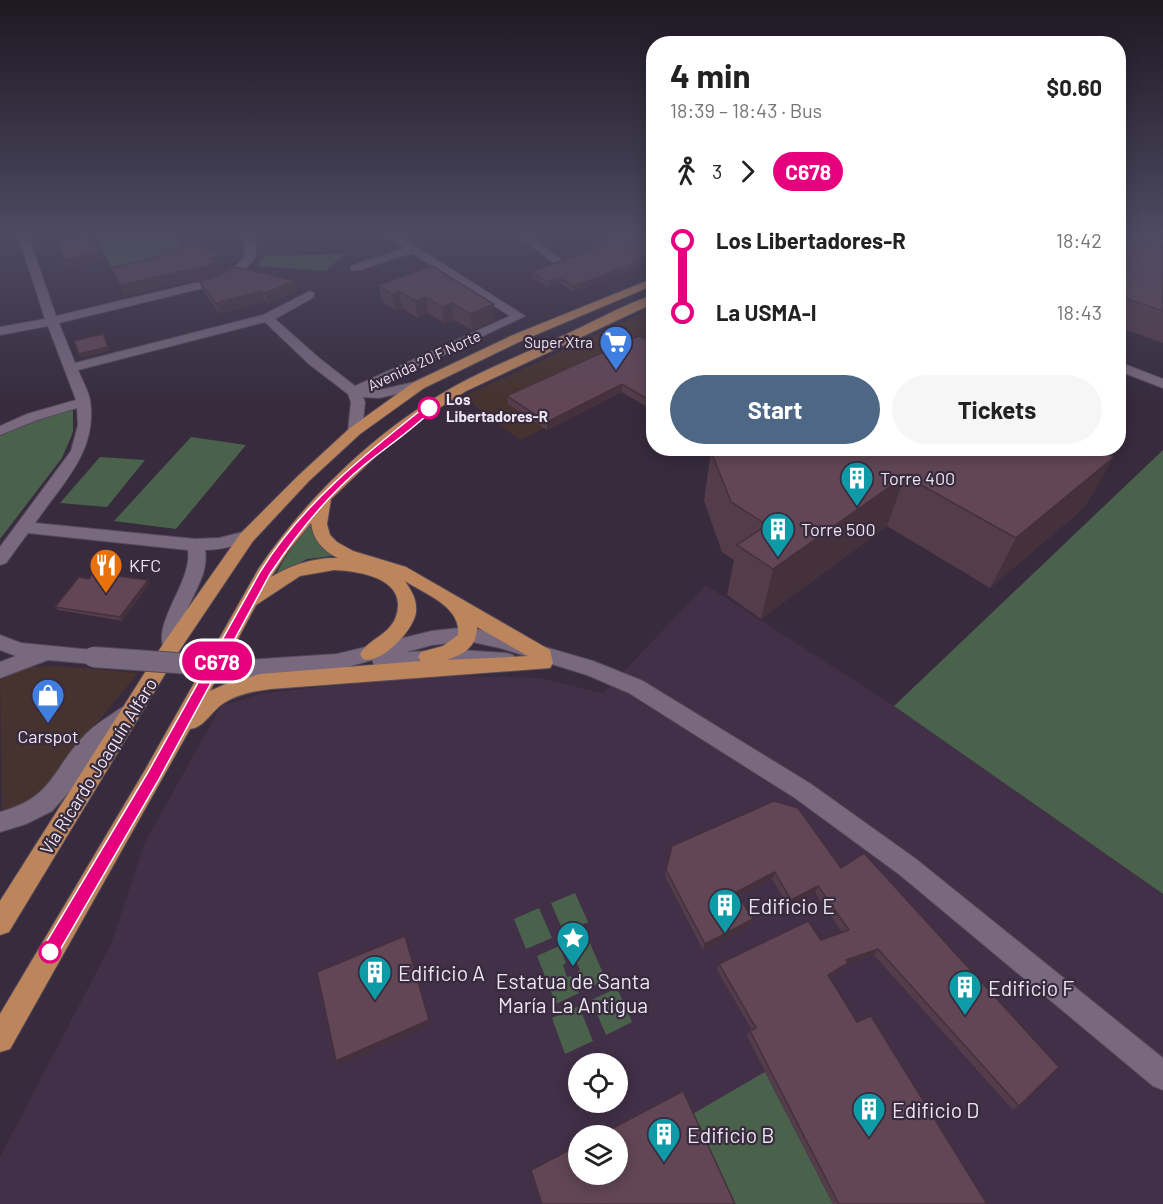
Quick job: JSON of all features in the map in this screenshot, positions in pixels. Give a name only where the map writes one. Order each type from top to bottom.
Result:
[{"type":"main road","name":"Vía Ricardo Joaquín Alfaro","points":[[0,923],[172,646],[247,537],[295,486],[355,431],[419,385],[517,338],[630,291]]},
{"type":"main road","points":[[0,1039],[153,777],[251,602],[265,572],[282,547],[326,495],[380,446],[420,414],[461,388],[646,303]]},
{"type":"main road","points":[[326,495],[319,513],[319,524],[323,537],[331,546],[344,553],[398,570],[543,659]]},
{"type":"main road","points":[[251,602],[279,580],[311,566],[348,565],[390,577],[407,594],[409,611],[398,633],[370,654]]},
{"type":"main road","points":[[428,657],[454,650],[465,641],[468,634],[468,622],[460,608]]},
{"type":"main road","points":[[153,777],[204,707],[227,692],[247,685],[379,671],[543,659]]},
{"type":"street","points":[[0,559],[78,451],[85,425],[83,402],[42,291]]},
{"type":"street","points":[[0,331],[177,291]]},
{"type":"street","name":"Avenida 20 F Norte","points":[[354,392],[519,316],[480,291]]},
{"type":"street","points":[[71,368],[267,318],[309,295]]},
{"type":"street","points":[[267,318],[314,361],[354,392],[358,402],[355,431]]},
{"type":"street","points":[[1126,369],[1163,384]]},
{"type":"street","points":[[1137,373],[1163,379]]},
{"type":"street","points":[[354,392],[379,394],[419,385]]},
{"type":"street","points":[[0,430],[83,402]]},
{"type":"street","points":[[25,527],[195,545],[219,544],[247,537]]},
{"type":"street","points":[[172,646],[178,609],[197,569],[199,557],[195,545]]},
{"type":"street","points":[[335,662],[432,638],[468,634],[500,641],[543,659]]},
{"type":"street","points":[[0,642],[19,650],[46,654],[247,668],[428,657],[543,659],[593,669],[636,687],[714,733],[822,805],[908,867],[1163,1076]]},
{"type":"street","points":[[0,670],[46,654]]},
{"type":"street","points":[[0,822],[15,819],[47,803],[60,789],[89,744],[134,709]]},
{"type":"shaded area","points":[[646,312],[646,406],[621,392],[547,430],[545,428],[520,440],[478,409],[467,395]]},
{"type":"shaded area","points":[[706,585],[894,706],[1163,894],[1163,1204],[0,1204],[0,1157],[111,944],[144,844],[221,706],[263,693],[431,675],[539,678],[603,693]]},
{"type":"shaded area","name":"Carspot","points":[[59,666],[138,673],[81,742],[46,792],[15,809],[2,809],[0,676],[30,667]]},
{"type":"green space","points":[[73,406],[73,432],[62,458],[0,539],[0,436],[25,422]]},
{"type":"green space","points":[[191,437],[246,445],[176,529],[114,521]]},
{"type":"green space","points":[[1163,450],[1163,894],[894,706]]},
{"type":"green space","points":[[100,457],[145,460],[107,507],[60,503]]},
{"type":"green space","points":[[311,521],[317,540],[341,555],[307,559],[275,576],[286,556]]},
{"type":"green space","points":[[575,893],[588,922],[564,933],[551,903]]},
{"type":"green space","points":[[539,908],[552,938],[526,949],[514,919]]},
{"type":"green space","points":[[586,934],[606,980],[584,990],[577,972],[580,970],[575,959],[572,960],[565,943]]},
{"type":"green space","points":[[559,946],[566,963],[563,965],[567,977],[571,976],[579,993],[556,1004],[537,956]]},
{"type":"green space","points":[[617,988],[632,1022],[606,1035],[591,1000]]},
{"type":"green space","points":[[579,1006],[593,1041],[565,1054],[552,1018]]},
{"type":"green space","points":[[765,1072],[833,1204],[730,1204],[689,1116]]},
{"type":"building","points":[[207,291],[261,291],[216,303]]},
{"type":"building","points":[[399,291],[473,291],[494,304],[470,314],[452,303],[442,307],[426,297],[415,301]]},
{"type":"building","points":[[1126,291],[1163,291],[1163,311],[1126,298]]},
{"type":"building","points":[[103,334],[108,347],[79,354],[74,341]]},
{"type":"building","name":"Super Xtra","points":[[639,336],[646,340],[646,398],[622,384],[547,422],[507,396]]},
{"type":"building","points":[[713,456],[1114,457],[1016,538],[905,476],[773,569],[737,545],[767,525],[731,502]]},
{"type":"building","name":"KFC","points":[[93,573],[148,580],[120,617],[55,607],[79,577],[89,579]]},
{"type":"building","points":[[774,801],[798,808],[841,868],[864,853],[1059,1067],[1019,1106],[878,949],[846,960],[848,963],[828,975],[857,1022],[871,1016],[987,1204],[839,1204],[750,1031],[756,1028],[719,964],[808,921],[821,940],[849,930],[818,886],[791,900],[775,872],[736,892],[753,919],[705,944],[666,870],[672,846]]},
{"type":"building","name":"Edificio A","points":[[405,936],[429,1020],[336,1061],[317,972]]},
{"type":"building","name":"Edificio B","points":[[683,1091],[735,1204],[542,1204],[531,1170],[568,1151],[568,1185],[628,1185],[628,1125],[619,1125]]},
{"type":"bus line","name":"C678","points":[[50,952],[153,777],[251,602],[265,572],[282,547],[326,495],[357,465],[429,408]]},
{"type":"place","name":"Super Xtra","points":[[616,371]]},
{"type":"place","name":"Los Libertadores-R","points":[[429,408]]},
{"type":"place","name":"Torre 400","points":[[857,507]]},
{"type":"place","name":"Torre 500","points":[[778,558]]},
{"type":"place","name":"KFC","points":[[106,594]]},
{"type":"place","name":"Carspot","points":[[48,724]]},
{"type":"place","name":"Edificio E","points":[[725,934]]},
{"type":"place","name":"Estatua de Santa María La Antigua","points":[[573,967]]},
{"type":"place","name":"Edificio A","points":[[375,1001]]},
{"type":"place","name":"Edificio F","points":[[965,1016]]},
{"type":"place","name":"Edificio D","points":[[869,1138]]},
{"type":"place","name":"Edificio B","points":[[664,1163]]}]
